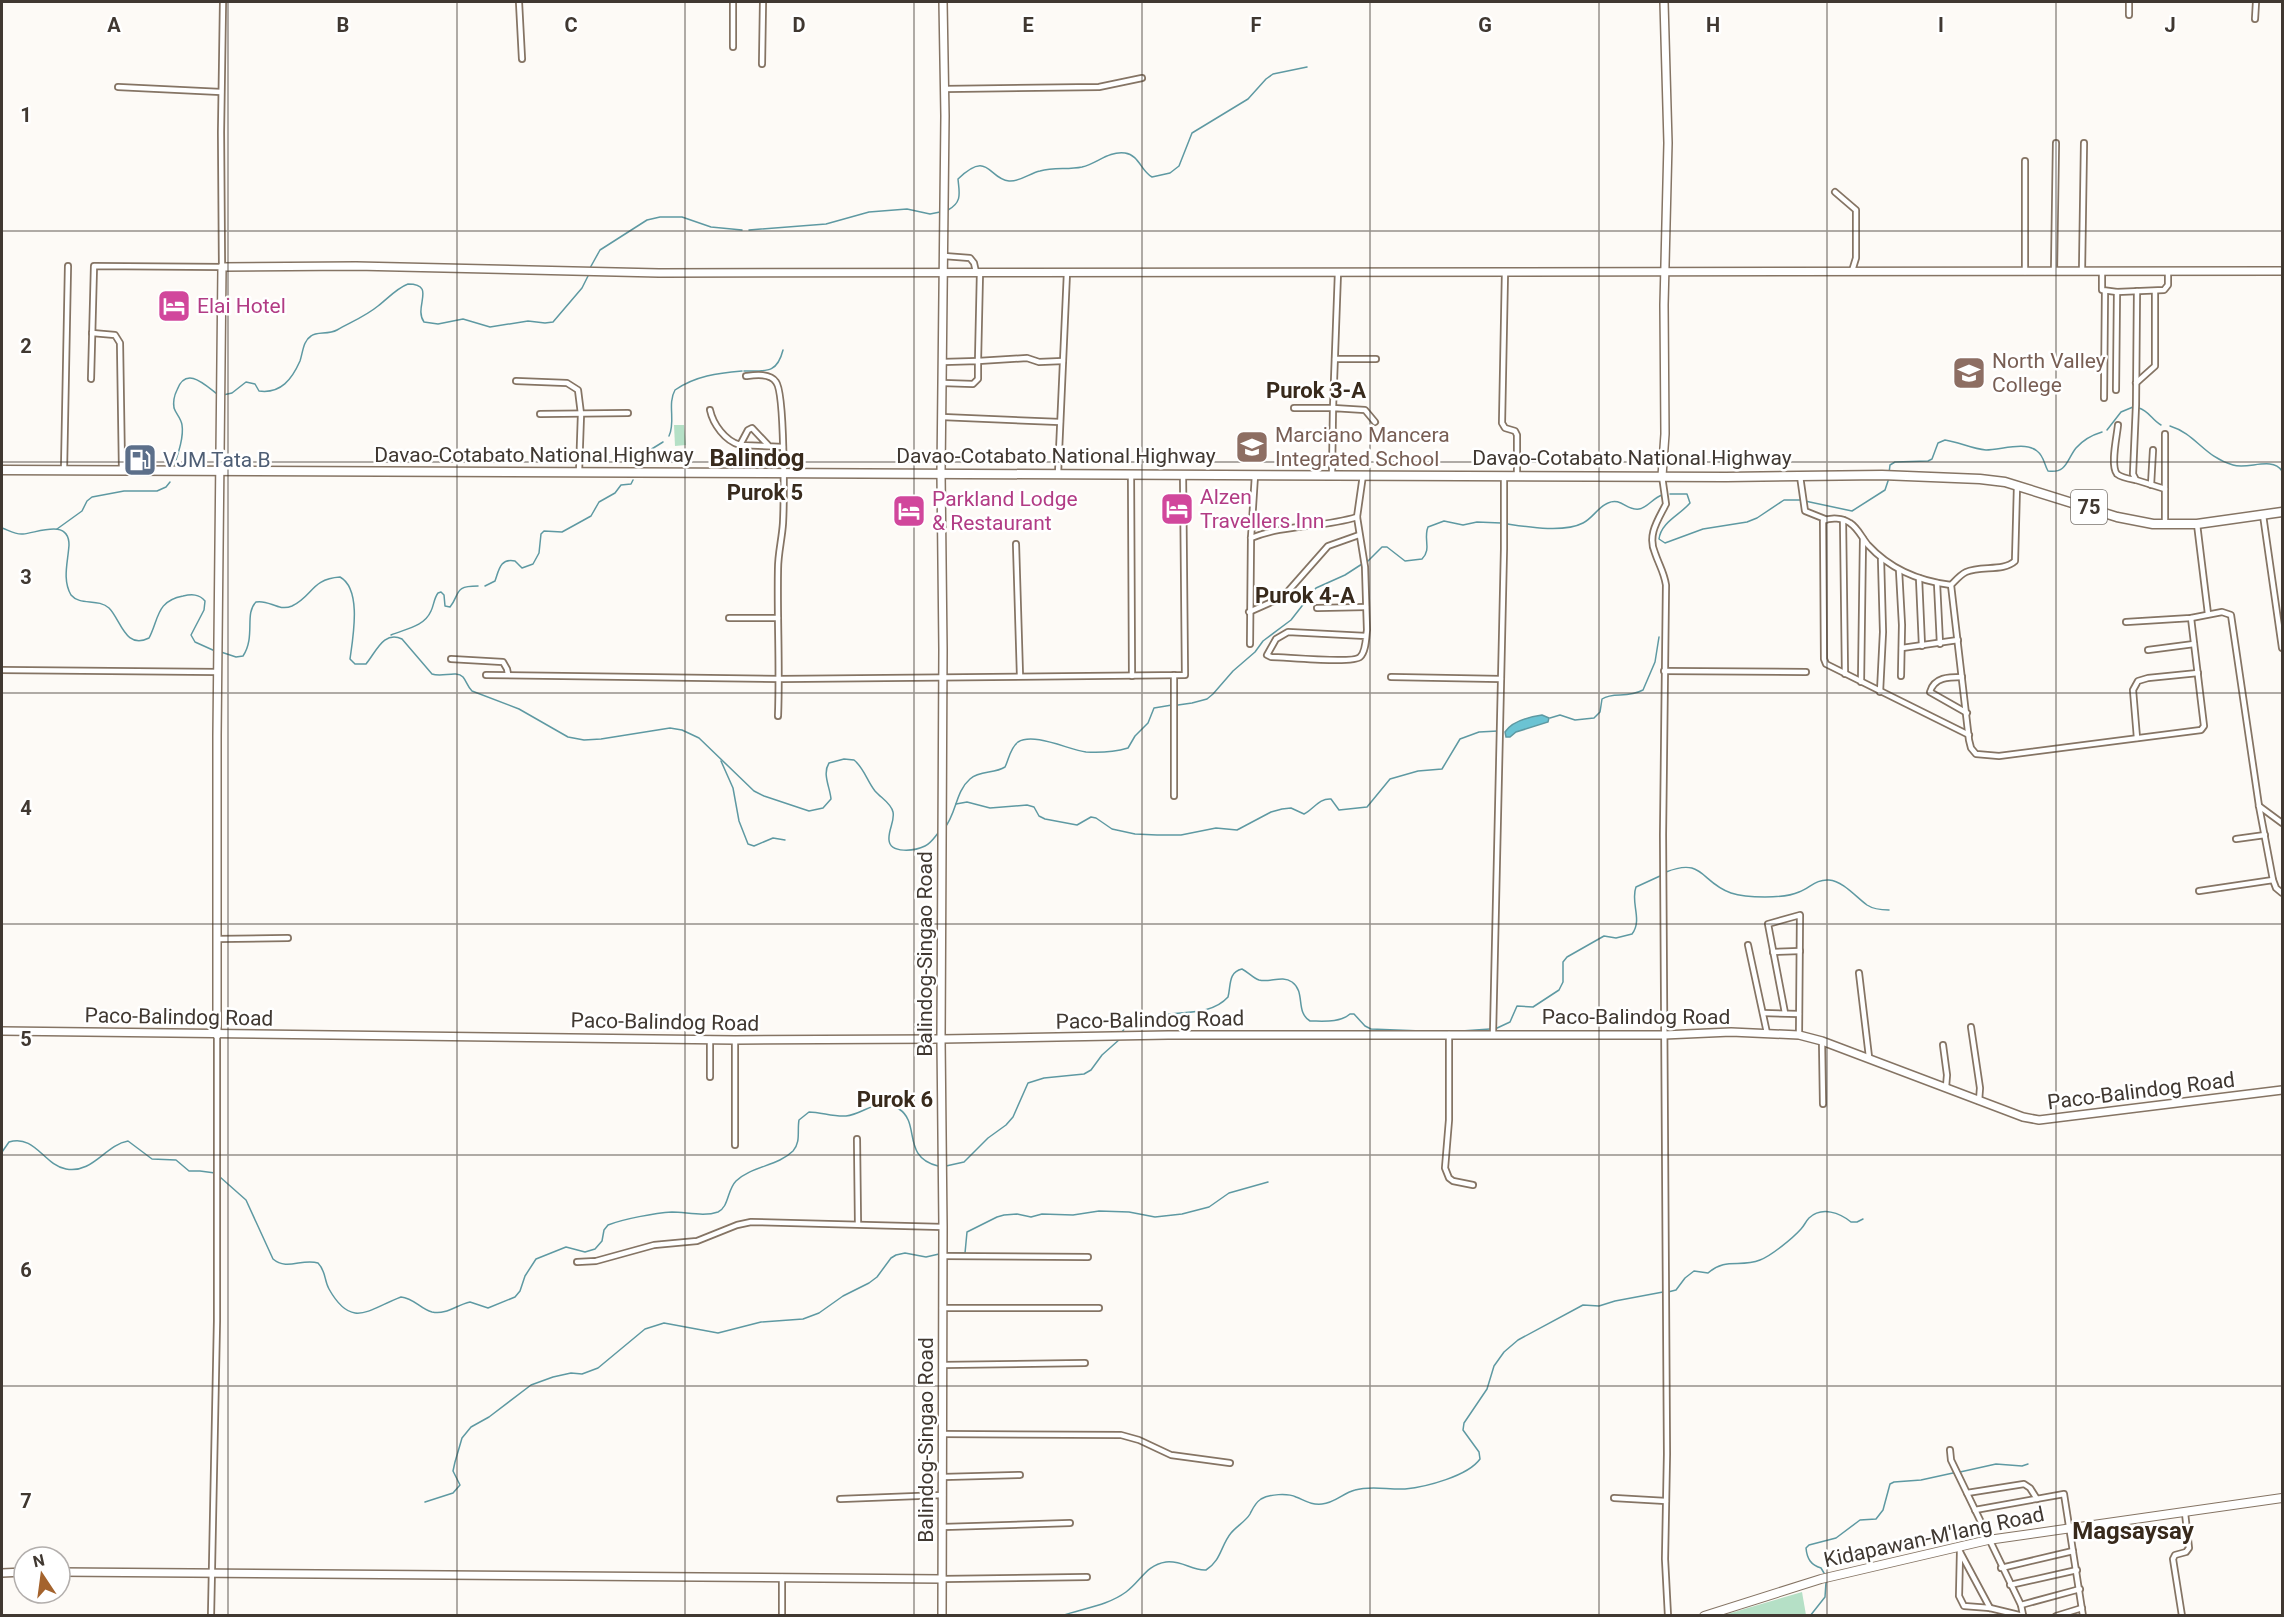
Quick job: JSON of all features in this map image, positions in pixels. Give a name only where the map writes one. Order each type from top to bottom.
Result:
[{"type":"highway","name":"Davao-Cotabato National Highway","points":[[2,470],[1504,476],[1896,475],[1980,479],[2017,486],[2130,520],[2165,524],[2197,524],[2283,512]]},
{"type":"main road","name":"Kidapawan-M'lang Road","points":[[1704,1616],[1821,1579],[1959,1549],[1988,1540],[2283,1498]]},
{"type":"street","points":[[211,1616],[218,1321],[218,672],[223,2]]},
{"type":"street","points":[[519,2],[522,59]]},
{"type":"street","points":[[733,2],[733,47]]},
{"type":"street","points":[[762,64],[763,2]]},
{"type":"street","name":"Balindog-Singao Road","points":[[942,1616],[943,678],[941,473],[944,2]]},
{"type":"street","points":[[1664,2],[1668,143],[1665,434],[1662,476],[1666,504],[1657,520],[1652,543],[1654,553],[1662,567],[1666,585],[1664,671],[1665,1576],[1668,1616]]},
{"type":"street","points":[[2129,2],[2129,15]]},
{"type":"street","points":[[2255,19],[2256,2]]},
{"type":"street","points":[[944,89],[1099,87],[1142,78]]},
{"type":"street","points":[[118,87],[221,92]]},
{"type":"street","points":[[2054,272],[2056,143]]},
{"type":"street","points":[[2082,271],[2084,143]]},
{"type":"street","points":[[2025,161],[2025,272]]},
{"type":"street","points":[[1835,192],[1856,210],[1856,258],[1852,271]]},
{"type":"street","points":[[943,383],[977,382],[978,361],[978,272],[975,263],[970,258],[944,256]]},
{"type":"street","points":[[91,379],[94,266],[356,266],[659,273],[2283,271]]},
{"type":"street","points":[[64,470],[68,267]]},
{"type":"street","points":[[1505,271],[1502,423],[1505,428],[1515,431],[1517,435],[1516,476]]},
{"type":"street","points":[[2102,271],[2102,288],[2105,291],[2104,398]]},
{"type":"street","points":[[2105,291],[2155,292],[2166,288],[2168,271]]},
{"type":"street","points":[[1058,474],[1067,272]]},
{"type":"street","points":[[1332,475],[1338,272]]},
{"type":"street","points":[[2136,480],[2133,474],[2137,291]]},
{"type":"street","points":[[2116,390],[2117,292]]},
{"type":"street","points":[[2136,383],[2153,370],[2155,363],[2155,292]]},
{"type":"street","points":[[92,333],[115,335],[120,343],[123,471]]},
{"type":"street","points":[[943,362],[1027,358],[1039,362],[1062,361]]},
{"type":"street","points":[[1335,359],[1376,359]]},
{"type":"street","points":[[746,376],[766,376],[775,380],[780,393],[783,524],[778,546],[780,679],[778,716]]},
{"type":"street","points":[[516,381],[572,385],[579,394],[581,414],[579,473]]},
{"type":"street","points":[[1294,408],[1365,410],[1375,422]]},
{"type":"street","points":[[710,410],[716,425],[733,443],[783,447]]},
{"type":"street","points":[[540,414],[628,413]]},
{"type":"street","points":[[942,417],[1059,422]]},
{"type":"street","points":[[2118,425],[2113,464],[2115,472],[2119,476],[2165,489]]},
{"type":"street","points":[[740,445],[748,430],[752,428],[769,446]]},
{"type":"street","points":[[2165,524],[2166,434]]},
{"type":"street","points":[[2151,485],[2153,450]]},
{"type":"street","points":[[1131,473],[1132,676]]},
{"type":"street","points":[[486,675],[780,679],[1185,675],[1183,474]]},
{"type":"street","points":[[1250,645],[1251,538],[1255,475]]},
{"type":"street","points":[[1363,475],[1357,517],[1365,561],[1366,636],[1362,655],[1355,660],[1271,657],[1268,655],[1276,639],[1288,632],[1366,636]]},
{"type":"street","points":[[1493,1034],[1502,679],[1504,476]]},
{"type":"street","points":[[1800,476],[1805,511],[1825,519],[1843,520],[1852,524],[1881,559],[1899,570],[1919,578],[1951,585]]},
{"type":"street","points":[[1951,585],[1969,570],[2007,566],[2015,561],[2017,486]]},
{"type":"street","points":[[2263,515],[2283,648]]},
{"type":"street","points":[[1251,538],[1283,529],[1357,517]]},
{"type":"street","points":[[1825,519],[1822,526],[1824,660],[1828,667],[1969,735]]},
{"type":"street","points":[[1843,520],[1845,674]]},
{"type":"street","points":[[2197,524],[2208,614]]},
{"type":"street","points":[[1249,612],[1282,597],[1328,546],[1359,535]]},
{"type":"street","points":[[1861,682],[1863,539]]},
{"type":"street","points":[[1016,544],[1020,676]]},
{"type":"street","points":[[1880,692],[1883,633],[1881,559]]},
{"type":"street","points":[[1899,570],[1901,676]]},
{"type":"street","points":[[1919,578],[1922,646]]},
{"type":"street","points":[[1937,583],[1940,644]]},
{"type":"street","points":[[1951,585],[1969,735],[1973,752],[1980,756],[1990,757],[2171,735],[2204,728],[2191,618]]},
{"type":"street","points":[[1317,608],[1366,607]]},
{"type":"street","points":[[2126,622],[2191,618],[2228,612],[2233,619],[2259,806],[2273,880],[2276,888],[2283,893]]},
{"type":"street","points":[[729,618],[778,618]]},
{"type":"street","points":[[1902,648],[1958,640]]},
{"type":"street","points":[[2148,650],[2194,644]]},
{"type":"street","points":[[451,658],[503,662],[508,674]]},
{"type":"street","points":[[2,670],[218,672]]},
{"type":"street","points":[[1664,671],[1806,672]]},
{"type":"street","points":[[2137,738],[2133,690],[2138,681],[2198,673]]},
{"type":"street","points":[[1174,675],[1174,796]]},
{"type":"street","points":[[1391,677],[1502,679]]},
{"type":"street","points":[[1962,677],[1940,679],[1930,690],[1932,695],[1967,713]]},
{"type":"street","points":[[2259,806],[2283,823]]},
{"type":"street","points":[[2236,839],[2265,835]]},
{"type":"street","points":[[2199,891],[2273,880]]},
{"type":"street","points":[[1785,1013],[1768,924],[1800,915],[1799,1035]]},
{"type":"street","points":[[217,939],[288,938]]},
{"type":"street","points":[[1748,945],[1767,1033]]},
{"type":"street","points":[[1773,952],[1800,951]]},
{"type":"street","points":[[1859,973],[1869,1058]]},
{"type":"street","points":[[1763,1013],[1799,1014]]},
{"type":"street","points":[[1971,1028],[1980,1088],[1979,1101]]},
{"type":"street","name":"Paco-Balindog Road","points":[[2,1031],[735,1040],[1168,1035],[1767,1033],[1799,1035],[1822,1041],[2023,1118],[2039,1120],[2283,1090]]},
{"type":"street","points":[[1449,1035],[1449,1120],[1445,1168],[1449,1178],[1453,1181],[1473,1185]]},
{"type":"street","points":[[710,1039],[710,1077]]},
{"type":"street","points":[[735,1040],[735,1145]]},
{"type":"street","points":[[1822,1041],[1823,1104]]},
{"type":"street","points":[[1943,1045],[1947,1075],[1946,1088]]},
{"type":"street","points":[[856,1139],[858,1224]]},
{"type":"street","points":[[577,1262],[596,1261],[654,1245],[706,1239],[744,1223],[943,1227]]},
{"type":"street","points":[[943,1256],[1088,1257]]},
{"type":"street","points":[[942,1308],[1099,1308]]},
{"type":"street","points":[[942,1365],[1085,1363]]},
{"type":"street","points":[[942,1434],[1121,1436],[1139,1440],[1171,1455],[1230,1463]]},
{"type":"street","points":[[1950,1450],[1951,1460],[2001,1568],[2021,1605],[2023,1615],[1990,1608],[1964,1606],[1960,1602],[1959,1549]]},
{"type":"street","points":[[943,1477],[1020,1475]]},
{"type":"street","points":[[1967,1493],[2024,1484],[2037,1498]]},
{"type":"street","points":[[1975,1510],[2064,1494],[2083,1616]]},
{"type":"street","points":[[840,1499],[943,1495]]},
{"type":"street","points":[[1614,1498],[1666,1502]]},
{"type":"street","points":[[2182,1616],[2173,1559],[2175,1555],[2188,1551],[2189,1548],[2185,1513]]},
{"type":"street","points":[[943,1527],[1070,1523]]},
{"type":"street","points":[[1959,1549],[1972,1578],[1990,1608]]},
{"type":"street","points":[[2001,1568],[2073,1551]]},
{"type":"street","points":[[2010,1585],[2077,1570]]},
{"type":"street","points":[[72,1572],[942,1579],[1087,1577]]},
{"type":"street","points":[[782,1577],[782,1616]]},
{"type":"street","points":[[2021,1605],[2080,1589]]},
{"type":"street","points":[[2056,1616],[2082,1608]]},
{"type":"green space","points":[[674,425],[684,425],[686,445],[675,446]]},
{"type":"green space","points":[[1802,1592],[1806,1615],[1724,1615]]},
{"type":"water","points":[[1542,715],[1549,718],[1548,722],[1506,737],[1505,732],[1516,722]]},
{"type":"waterway","points":[[948,210],[958,200],[958,179],[976,166],[987,168],[1002,179],[1013,181],[1036,172],[1082,167],[1108,155],[1125,153],[1134,157],[1152,177],[1170,173],[1179,166],[1192,133],[1248,99],[1273,74],[1307,67]]},
{"type":"waterway","points":[[749,230],[826,224],[869,212],[907,209],[930,214],[940,212]]},
{"type":"waterway","points":[[590,268],[600,250],[647,220],[660,217],[682,217],[711,227],[742,230]]},
{"type":"waterway","points":[[223,395],[232,393],[246,382],[255,384],[259,391],[280,388],[293,374],[308,338],[334,331],[358,319],[408,284],[417,285],[423,292],[421,316],[424,322],[438,324],[463,319],[490,327],[528,321],[553,322],[582,288],[588,276]]},
{"type":"waterway","points":[[744,371],[770,370],[781,358],[783,350]]},
{"type":"waterway","points":[[669,436],[675,390],[699,378],[742,371]]},
{"type":"waterway","points":[[174,466],[182,435],[181,423],[174,408],[175,394],[181,383],[185,379],[196,379],[217,394]]},
{"type":"waterway","points":[[2107,430],[2121,412],[2133,407]]},
{"type":"waterway","points":[[2139,408],[2161,425]]},
{"type":"waterway","points":[[2170,426],[2187,434],[2223,461],[2239,466],[2272,464],[2282,471]]},
{"type":"waterway","points":[[1889,473],[1890,465],[1895,462],[1932,459],[1938,443],[1945,440],[1986,450],[2020,446],[2032,448],[2041,455],[2048,471],[2054,471],[2063,468],[2082,443],[2102,432]]},
{"type":"waterway","points":[[636,467],[642,455],[663,442]]},
{"type":"waterway","points":[[1805,501],[1852,511],[1885,490],[1889,478]]},
{"type":"waterway","points":[[485,586],[495,581],[501,566],[506,561],[515,561],[522,568],[533,564],[539,553],[541,534],[544,531],[562,532],[591,516],[599,502],[615,493],[621,485],[631,484],[633,480]]},
{"type":"waterway","points":[[57,529],[82,511],[92,497],[124,491],[157,491],[166,487],[170,482]]},
{"type":"waterway","points":[[1670,494],[1687,494],[1690,503],[1663,528],[1659,539],[1665,543],[1703,529],[1747,522],[1784,500],[1801,500]]},
{"type":"waterway","points":[[1508,524],[1525,527],[1566,528],[1583,523],[1608,503],[1617,502],[1639,509],[1662,495]]},
{"type":"waterway","points":[[1367,562],[1382,547],[1387,547],[1405,561],[1422,559],[1427,548],[1428,527],[1444,521],[1463,525],[1477,522],[1501,523]]},
{"type":"waterway","points":[[2,528],[20,534],[51,529],[64,532],[68,537],[69,545],[66,577],[71,595],[79,600],[105,605],[129,637],[134,640],[141,641],[149,638],[163,606],[174,598],[186,595],[200,597],[205,601],[204,610],[191,635],[195,642],[215,651]]},
{"type":"waterway","points":[[1178,705],[1207,699],[1233,671],[1255,652],[1263,641],[1291,620],[1316,588],[1345,575],[1362,564]]},
{"type":"waterway","points":[[221,652],[236,657],[243,656],[249,641],[251,613],[256,602],[282,607],[292,606],[318,584],[330,578],[340,577],[347,583],[354,602],[350,659],[355,664],[366,664],[385,640],[396,637],[402,639],[432,674],[460,675],[472,691],[519,709],[568,737],[584,740],[601,739],[670,728],[682,730],[699,738],[754,791],[809,811],[823,808],[831,799],[826,776],[829,763],[844,759],[854,760],[875,791],[892,809],[893,819],[889,840],[894,848],[904,850],[921,848],[938,833]]},
{"type":"waterway","points":[[391,635],[424,621],[438,593],[441,592],[444,595],[445,606],[450,607],[461,589],[478,586]]},
{"type":"waterway","points":[[1550,718],[1560,715],[1575,720],[1594,718],[1600,712],[1602,699],[1611,695],[1631,694],[1643,690],[1655,662],[1659,637]]},
{"type":"waterway","points":[[944,829],[965,784],[978,774],[1005,767],[1011,750],[1018,742],[1025,739],[1042,740],[1086,752],[1107,752],[1128,748],[1135,736],[1148,723],[1154,708],[1172,705]]},
{"type":"waterway","points":[[956,804],[967,802],[990,808],[1027,805],[1034,807],[1039,816],[1045,819],[1077,825],[1091,817],[1112,829],[1135,834],[1181,835],[1216,828],[1237,830],[1271,812],[1282,809],[1291,808],[1304,814],[1327,799],[1331,799],[1339,810],[1367,807],[1390,779],[1418,771],[1442,769],[1460,739],[1479,732],[1498,731]]},
{"type":"waterway","points":[[721,761],[733,788],[739,821],[748,844],[754,846],[773,838],[785,840]]},
{"type":"waterway","points":[[1666,872],[1688,867],[1695,869],[1731,893],[1755,897],[1792,894],[1817,882],[1829,880],[1844,886],[1869,906],[1889,910]]},
{"type":"waterway","points":[[1495,1029],[1510,1022],[1517,1006],[1533,1007],[1559,990],[1563,982],[1563,962],[1567,957],[1604,936],[1616,938],[1632,934],[1637,917],[1634,899],[1636,887],[1660,876]]},
{"type":"waterway","points":[[1121,1033],[1127,1027],[1142,1024],[1152,1018],[1212,1008],[1228,997],[1232,976],[1242,969],[1259,980],[1284,979],[1292,982],[1299,991],[1303,1013],[1310,1021],[1336,1020],[1354,1014],[1371,1029],[1447,1032],[1490,1029]]},
{"type":"waterway","points":[[946,1166],[964,1162],[988,1138],[1006,1125],[1013,1117],[1028,1083],[1044,1078],[1084,1074],[1091,1070],[1102,1055],[1120,1039]]},
{"type":"waterway","points":[[220,1177],[246,1200],[273,1259],[284,1264],[318,1263],[329,1289],[337,1302],[345,1309],[353,1313],[362,1313],[401,1297],[410,1299],[428,1311],[437,1313],[470,1302],[488,1308],[515,1297],[536,1259],[566,1247],[585,1252],[595,1249],[602,1241],[604,1230],[608,1225],[648,1215],[677,1212],[701,1214],[722,1210],[733,1185],[742,1176],[780,1160],[793,1151],[798,1140],[799,1120],[809,1112],[846,1116],[878,1105],[891,1105],[905,1115],[919,1155],[927,1162],[938,1166]]},
{"type":"waterway","points":[[2,1152],[9,1142],[26,1142],[58,1166],[75,1169],[84,1167],[112,1148],[128,1141],[152,1159],[176,1160],[189,1171],[215,1173]]},
{"type":"waterway","points":[[947,1253],[965,1253],[967,1232],[1004,1215],[1017,1214],[1031,1217],[1042,1214],[1073,1215],[1099,1211],[1129,1212],[1155,1217],[1182,1214],[1209,1207],[1229,1193],[1268,1182]]},
{"type":"waterway","points":[[1668,1292],[1676,1290],[1694,1271],[1708,1273],[1721,1265],[1753,1262],[1765,1258],[1793,1237],[1814,1214],[1831,1212],[1851,1222],[1863,1219]]},
{"type":"waterway","points":[[425,1502],[453,1493],[460,1485],[453,1471],[462,1438],[471,1427],[489,1417],[531,1385],[553,1377],[571,1373],[582,1374],[598,1368],[645,1329],[664,1323],[718,1333],[761,1322],[803,1319],[819,1313],[843,1296],[869,1283],[896,1255],[905,1253],[926,1257],[939,1254]]},
{"type":"waterway","points":[[1061,1616],[1119,1597],[1153,1566],[1159,1564],[1172,1562],[1206,1570],[1218,1558],[1231,1533],[1264,1497],[1288,1495],[1322,1504],[1355,1490],[1414,1488],[1446,1480],[1466,1471],[1480,1459],[1479,1452],[1463,1430],[1464,1423],[1487,1389],[1494,1366],[1504,1352],[1518,1340],[1583,1305],[1599,1306],[1663,1292]]},
{"type":"waterway","points":[[1960,1472],[1996,1464],[2022,1466],[2028,1464]]},
{"type":"waterway","points":[[1824,1573],[1809,1558],[1806,1548],[1809,1545],[1836,1538],[1860,1520],[1876,1519],[1883,1510],[1890,1484],[1953,1473]]},
{"type":"waterway","points":[[1810,1616],[1825,1597],[1826,1582]]},
{"type":"place","name":"Elai Hotel","points":[[174,306]]},
{"type":"place","name":"North Valley College","points":[[1969,373]]},
{"type":"place","name":"Marciano Mancera Integrated School","points":[[1252,447]]},
{"type":"place","name":"VJM Tata B","points":[[140,460]]},
{"type":"place","name":"Alzen Travellers Inn","points":[[1177,509]]},
{"type":"place","name":"Parkland Lodge & Restaurant","points":[[909,511]]},
{"type":"district","name":"Purok 3-A","points":[[1316,390]]},
{"type":"district","name":"Balindog","points":[[757,458]]},
{"type":"district","name":"Purok 5","points":[[765,492]]},
{"type":"district","name":"Purok 4-A","points":[[1305,595]]},
{"type":"district","name":"Purok 6","points":[[895,1099]]},
{"type":"district","name":"Magsaysay","points":[[2133,1531]]}]
